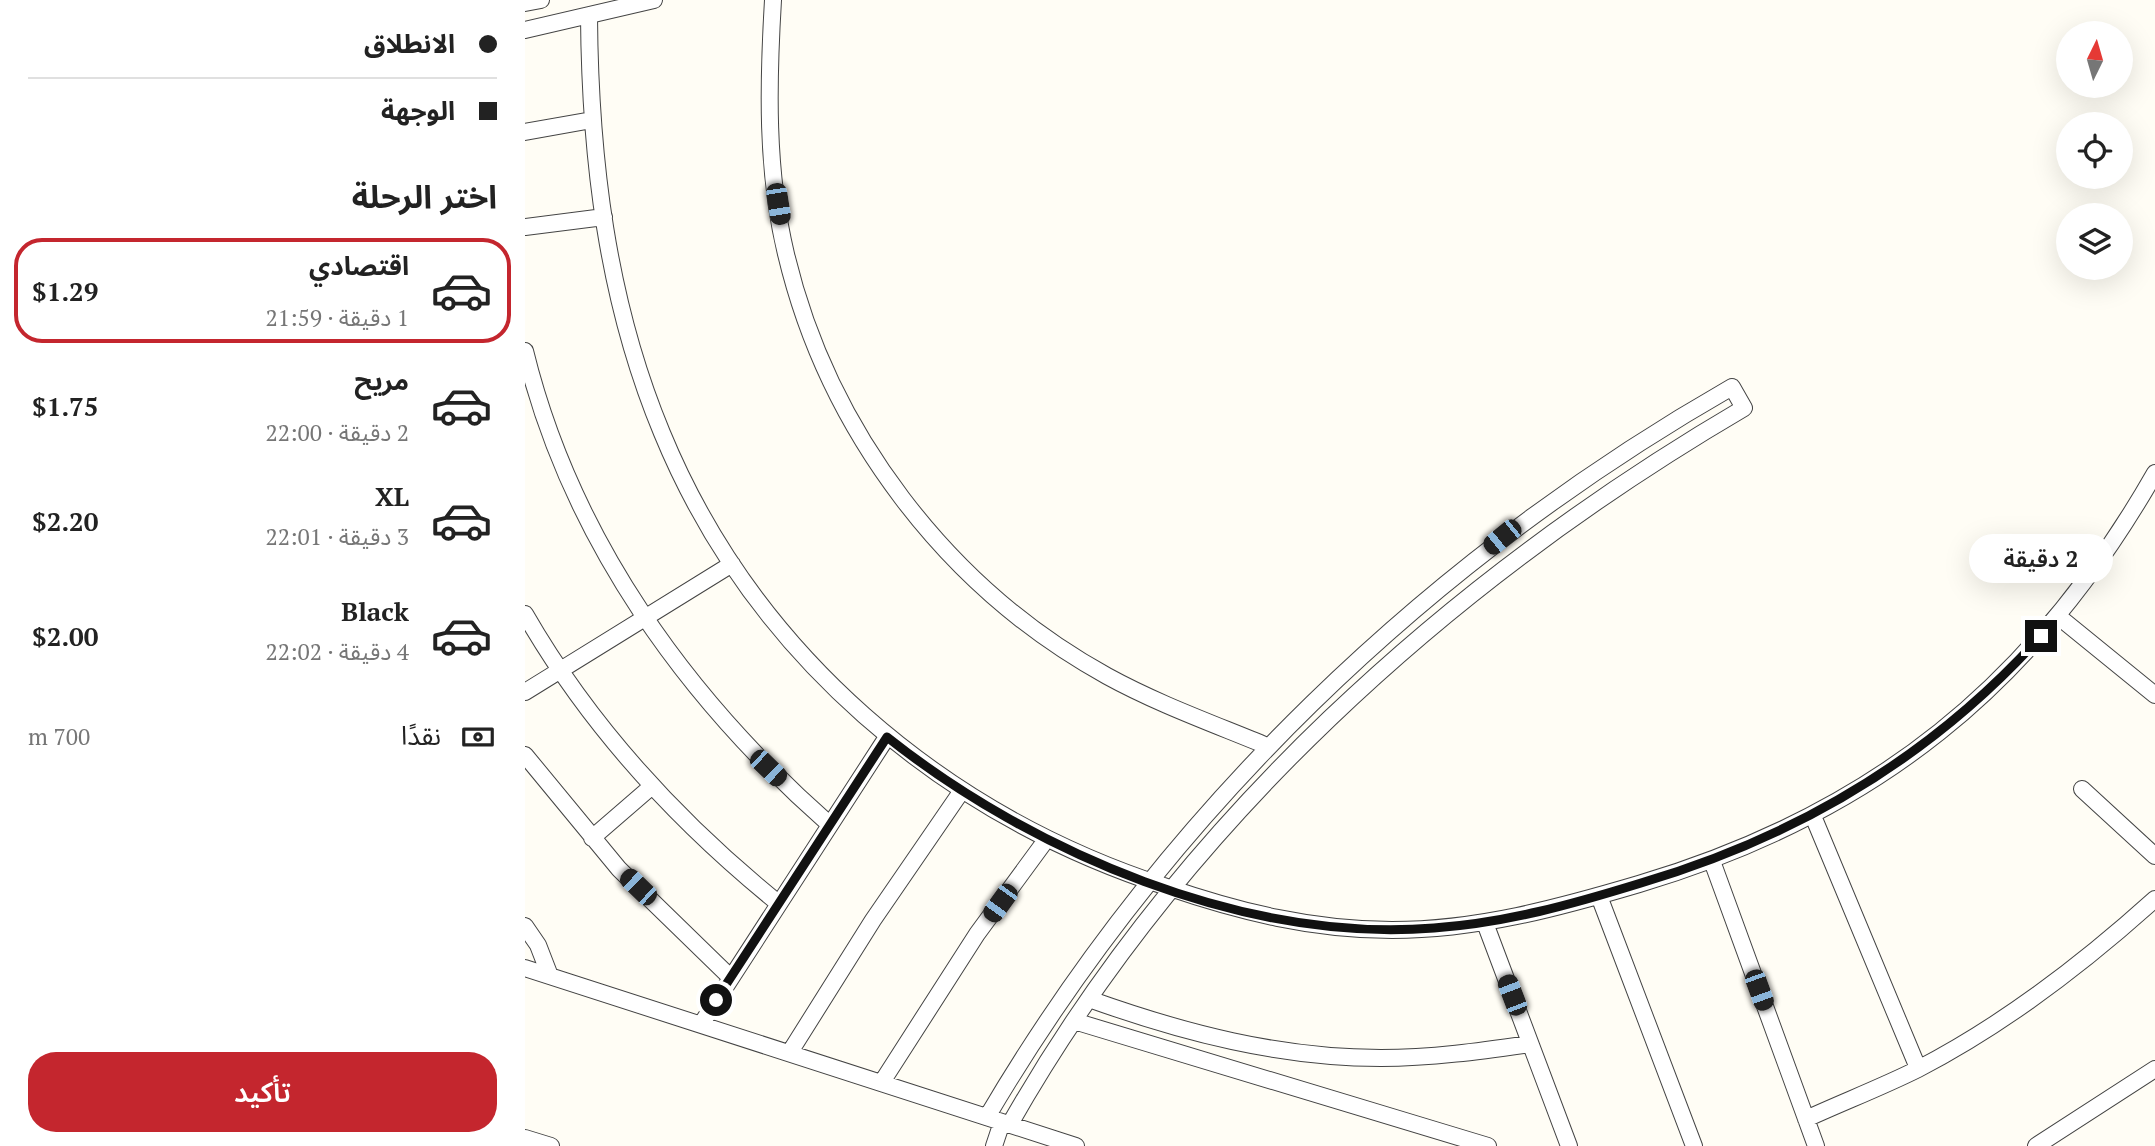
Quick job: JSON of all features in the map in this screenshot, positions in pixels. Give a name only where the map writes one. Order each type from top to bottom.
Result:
[{"type":"street","points":[[525,3],[541,0]]},
{"type":"street","points":[[525,30],[654,0]]},
{"type":"street","points":[[773,0],[769,96],[773,179],[785,252],[804,318],[843,408],[902,501],[955,562],[1024,622],[1107,676],[1267,746]]},
{"type":"street","points":[[589,16],[592,120],[604,217],[624,321],[649,400],[681,475],[732,564],[795,647],[852,706],[887,737],[961,792],[1046,840],[1151,882],[1257,915],[1345,928],[1433,929],[1485,923],[1599,896],[1712,861],[1813,816],[1882,775],[1946,729],[2005,675],[2059,617],[2123,528],[2155,473]]},
{"type":"street","points":[[525,132],[592,120]]},
{"type":"street","points":[[525,227],[604,217]]},
{"type":"street","points":[[525,351],[550,433],[577,497],[608,559],[644,618],[720,718],[777,777],[829,824]]},
{"type":"street","points":[[994,1146],[1000,1121],[1078,974],[1151,882],[1267,746],[1427,598],[1521,522],[1657,430],[1732,387],[1744,408],[1583,510],[1460,602],[1384,668],[1299,749],[1173,889],[1000,1121]]},
{"type":"street","points":[[525,692],[732,564]]},
{"type":"street","points":[[525,614],[560,671],[603,731],[651,787],[733,867],[778,903]]},
{"type":"street","points":[[2059,617],[2155,695]]},
{"type":"street","points":[[702,1023],[887,737]]},
{"type":"street","points":[[525,755],[619,869],[730,977]]},
{"type":"street","points":[[592,838],[651,787]]},
{"type":"street","points":[[2082,789],[2155,856]]},
{"type":"street","points":[[790,1052],[873,920],[961,792]]},
{"type":"street","points":[[1813,816],[1918,1068]]},
{"type":"street","points":[[882,1082],[957,964],[1046,840]]},
{"type":"street","points":[[1712,861],[1816,1146]]},
{"type":"street","points":[[1599,896],[1693,1146]]},
{"type":"street","points":[[1806,1119],[1918,1068],[2011,1014],[2099,950],[2155,899]]},
{"type":"street","points":[[1485,923],[1569,1146]]},
{"type":"street","points":[[525,926],[538,945],[550,976]]},
{"type":"street","points":[[525,968],[1076,1146]]},
{"type":"street","points":[[1089,999],[1160,1025],[1208,1037],[1306,1054],[1406,1057],[1456,1054],[1530,1044]]},
{"type":"street","points":[[1074,1021],[1440,1139],[1487,1146]]},
{"type":"street","points":[[2036,1146],[2155,1069]]},
{"type":"street","points":[[525,1138],[551,1146]]},
{"type":"route","points":[[716,1000],[887,737],[949,784],[1020,827],[1133,877],[1215,904],[1301,923],[1345,928],[1433,929],[1521,916],[1660,878],[1712,861],[1813,816],[1882,775],[1946,729],[2005,675],[2041,636]]}]
